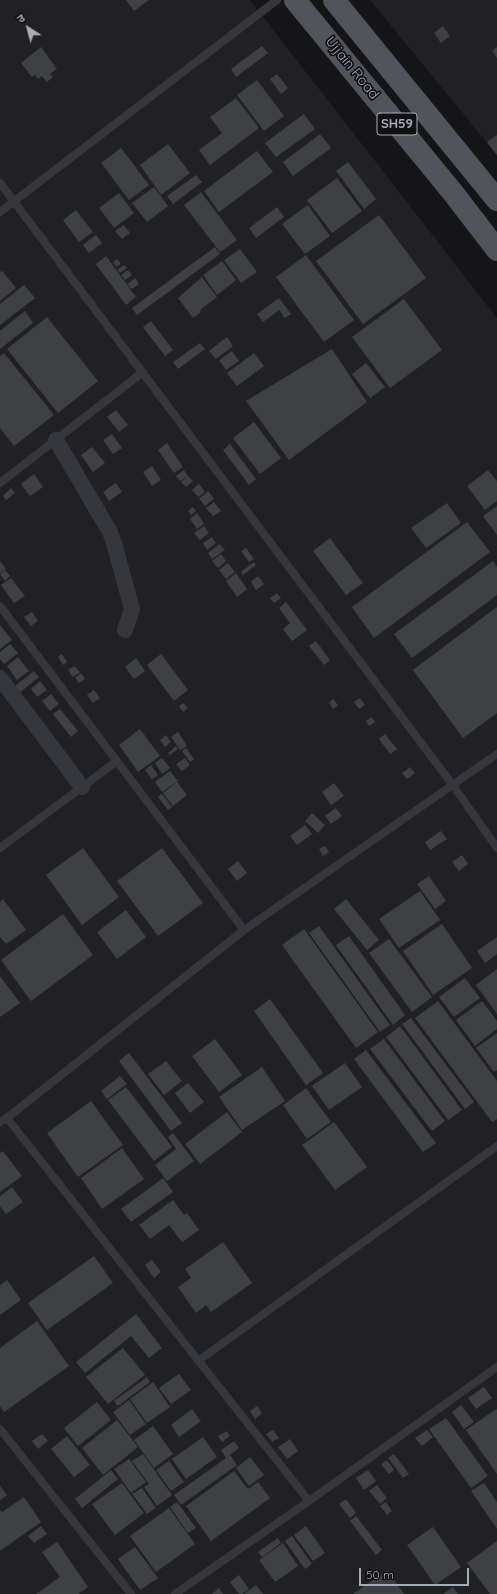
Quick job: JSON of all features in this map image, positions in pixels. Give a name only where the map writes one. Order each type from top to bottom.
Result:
[{"type":"main road","name":"Ujjain Road","points":[[295,0],[450,188],[497,250]]},
{"type":"main road","name":"Ujjain Road","points":[[334,0],[497,200]]},
{"type":"street","points":[[56,440],[110,532],[114,543],[132,609],[125,630]]},
{"type":"street","points":[[0,678],[82,787]]},
{"type":"lane","points":[[0,212],[277,0]]},
{"type":"lane","points":[[0,183],[452,784],[497,848]]},
{"type":"lane","points":[[0,483],[143,372]]},
{"type":"lane","points":[[0,606],[244,930]]},
{"type":"lane","points":[[309,1501],[4,1120],[244,930],[497,754]]},
{"type":"lane","points":[[0,848],[117,761]]},
{"type":"lane","points":[[198,1361],[497,1146]]},
{"type":"lane","points":[[174,1594],[309,1501],[497,1367]]},
{"type":"lane","points":[[0,1429],[131,1594]]},
{"type":"shaded area","points":[[0,0],[250,0],[497,318],[497,1594],[0,1594]]},
{"type":"shaded area","points":[[370,0],[497,0],[497,155]]},
{"type":"building","points":[[126,0],[149,0],[134,11]]},
{"type":"building","points":[[443,26],[450,36],[441,43],[434,33]]},
{"type":"building","points":[[262,46],[268,53],[236,77],[231,69]]},
{"type":"building","points":[[41,47],[57,69],[50,74],[53,77],[47,82],[42,76],[38,79],[35,75],[32,77],[21,63]]},
{"type":"building","points":[[497,47],[497,58],[492,51]]},
{"type":"building","points":[[277,74],[288,88],[281,94],[270,79]]},
{"type":"building","points":[[257,80],[284,116],[264,131],[237,95]]},
{"type":"building","points":[[236,98],[259,128],[210,165],[199,150],[222,133],[210,117]]},
{"type":"building","points":[[304,114],[315,129],[276,157],[265,143]]},
{"type":"building","points":[[320,134],[331,148],[293,176],[283,162]]},
{"type":"building","points":[[497,135],[497,155],[487,142]]},
{"type":"building","points":[[168,144],[190,173],[161,195],[140,165]]},
{"type":"building","points":[[121,148],[149,185],[129,200],[101,163]]},
{"type":"building","points":[[257,151],[273,172],[219,212],[204,191]]},
{"type":"building","points":[[348,162],[376,199],[364,209],[336,171]]},
{"type":"building","points":[[196,175],[202,182],[173,204],[167,196]]},
{"type":"building","points":[[337,178],[362,211],[332,233],[307,200]]},
{"type":"building","points":[[154,187],[168,206],[147,222],[132,203]]},
{"type":"building","points":[[201,192],[237,240],[220,252],[184,205]]},
{"type":"building","points":[[119,193],[134,213],[114,228],[99,208]]},
{"type":"building","points":[[308,205],[330,236],[305,254],[282,224]]},
{"type":"building","points":[[277,207],[284,217],[256,238],[249,228]]},
{"type":"building","points":[[76,210],[93,232],[79,242],[63,220]]},
{"type":"building","points":[[379,215],[426,278],[363,324],[316,261]]},
{"type":"building","points":[[124,225],[130,233],[122,239],[115,231]]},
{"type":"building","points":[[96,235],[102,243],[89,253],[83,245]]},
{"type":"building","points":[[215,247],[220,254],[137,315],[132,308]]},
{"type":"building","points":[[240,249],[257,272],[241,283],[224,260]]},
{"type":"building","points":[[306,255],[354,320],[324,342],[276,277]]},
{"type":"building","points":[[106,256],[136,297],[126,305],[96,264]]},
{"type":"building","points":[[117,259],[121,264],[116,267],[113,262]]},
{"type":"building","points":[[222,261],[236,280],[217,295],[203,275]]},
{"type":"building","points":[[124,265],[127,268],[120,273],[117,270]]},
{"type":"building","points":[[128,270],[132,275],[125,280],[121,275]]},
{"type":"building","points":[[2,271],[16,288],[0,301],[0,272]]},
{"type":"building","points":[[202,277],[217,297],[200,310],[201,312],[193,318],[178,298]]},
{"type":"building","points":[[135,278],[139,284],[132,289],[127,284]]},
{"type":"building","points":[[24,285],[35,298],[0,325],[0,304]]},
{"type":"building","points":[[279,298],[291,314],[285,318],[279,310],[263,322],[257,314]]},
{"type":"building","points":[[404,299],[442,350],[390,388],[352,337]]},
{"type":"building","points":[[25,311],[33,323],[0,349],[0,331]]},
{"type":"building","points":[[47,317],[98,381],[58,413],[7,349]]},
{"type":"building","points":[[151,321],[173,350],[165,356],[143,327]]},
{"type":"building","points":[[227,337],[233,346],[216,359],[209,351]]},
{"type":"building","points":[[200,343],[205,349],[178,369],[173,362]]},
{"type":"building","points":[[332,349],[367,402],[289,460],[246,401]]},
{"type":"building","points":[[232,351],[239,361],[226,370],[219,360]]},
{"type":"building","points":[[4,353],[54,415],[14,446],[0,428],[0,356]]},
{"type":"building","points":[[254,353],[264,366],[237,386],[227,373]]},
{"type":"building","points":[[366,363],[385,387],[370,398],[352,374]]},
{"type":"building","points":[[116,410],[128,425],[119,432],[107,417]]},
{"type":"building","points":[[254,422],[281,458],[260,474],[233,438]]},
{"type":"building","points":[[112,434],[122,448],[113,454],[103,440]]},
{"type":"building","points":[[167,443],[183,467],[174,473],[158,450]]},
{"type":"building","points":[[230,444],[256,479],[249,485],[223,450]]},
{"type":"building","points":[[92,447],[105,463],[93,472],[81,455]]},
{"type":"building","points":[[152,466],[161,480],[152,486],[143,472]]},
{"type":"building","points":[[184,470],[188,476],[180,481],[176,476]]},
{"type":"building","points":[[488,470],[497,481],[497,501],[485,510],[467,486]]},
{"type":"building","points":[[34,474],[43,487],[30,496],[21,484]]},
{"type":"building","points":[[188,476],[193,481],[186,487],[181,482]]},
{"type":"building","points":[[116,483],[122,492],[109,501],[103,492]]},
{"type":"building","points":[[199,484],[205,492],[198,497],[192,490]]},
{"type":"building","points":[[11,488],[15,493],[6,500],[3,496]]},
{"type":"building","points":[[208,491],[214,499],[205,506],[199,499]]},
{"type":"building","points":[[214,502],[221,511],[213,516],[206,508]]},
{"type":"building","points":[[447,503],[461,523],[426,548],[411,528]]},
{"type":"building","points":[[497,506],[497,535],[483,516]]},
{"type":"building","points":[[193,507],[196,511],[191,515],[188,511]]},
{"type":"building","points":[[197,513],[204,524],[197,529],[190,519]]},
{"type":"building","points":[[467,522],[490,552],[374,638],[352,607]]},
{"type":"building","points":[[204,526],[209,533],[200,540],[194,533]]},
{"type":"building","points":[[212,537],[216,543],[207,550],[203,543]]},
{"type":"building","points":[[330,538],[363,583],[346,595],[313,551]]},
{"type":"building","points":[[220,544],[225,550],[212,559],[208,553]]},
{"type":"building","points":[[246,548],[254,559],[249,562],[241,551]]},
{"type":"building","points":[[221,554],[226,561],[218,568],[212,561]]},
{"type":"building","points":[[0,561],[6,569],[0,573]]},
{"type":"building","points":[[493,561],[497,567],[497,595],[412,658],[394,634]]},
{"type":"building","points":[[254,562],[256,565],[243,575],[241,572]]},
{"type":"building","points":[[228,563],[235,572],[226,579],[219,570]]},
{"type":"building","points":[[5,570],[10,576],[5,581],[0,574]]},
{"type":"building","points":[[236,573],[247,589],[237,597],[226,581]]},
{"type":"building","points":[[258,576],[264,584],[256,590],[251,582]]},
{"type":"building","points":[[11,578],[25,596],[14,603],[1,585]]},
{"type":"building","points":[[277,593],[281,598],[274,603],[270,598]]},
{"type":"building","points":[[286,602],[307,630],[292,641],[283,629],[290,623],[279,608]]},
{"type":"building","points":[[497,607],[497,713],[463,738],[413,670]]},
{"type":"building","points":[[32,612],[38,621],[31,626],[24,617]]},
{"type":"building","points":[[0,625],[12,640],[0,649]]},
{"type":"building","points":[[316,641],[330,660],[324,665],[309,646]]},
{"type":"building","points":[[10,644],[18,653],[4,664],[0,659],[0,652]]},
{"type":"building","points":[[62,654],[67,662],[63,665],[58,657]]},
{"type":"building","points":[[161,654],[188,690],[174,701],[147,665]]},
{"type":"building","points":[[18,657],[29,671],[17,680],[7,666]]},
{"type":"building","points":[[136,658],[145,671],[134,679],[125,667]]},
{"type":"building","points":[[74,666],[80,672],[73,677],[68,670]]},
{"type":"building","points":[[34,671],[39,677],[19,693],[14,687]]},
{"type":"building","points":[[81,673],[85,679],[79,683],[75,678]]},
{"type":"building","points":[[40,681],[47,690],[37,697],[31,689]]},
{"type":"building","points":[[94,690],[100,698],[93,703],[87,695]]},
{"type":"building","points":[[51,694],[59,704],[50,711],[42,701]]},
{"type":"building","points":[[360,698],[365,705],[359,709],[354,702]]},
{"type":"building","points":[[333,699],[338,705],[333,709],[329,703]]},
{"type":"building","points":[[183,703],[188,708],[183,712],[179,706]]},
{"type":"building","points":[[60,709],[78,731],[71,737],[53,714]]},
{"type":"building","points":[[372,717],[375,722],[369,726],[366,721]]},
{"type":"building","points":[[140,729],[160,756],[138,772],[119,745]]},
{"type":"building","points":[[178,732],[187,746],[180,750],[171,737]]},
{"type":"building","points":[[385,734],[397,749],[390,754],[379,739]]},
{"type":"building","points":[[166,735],[171,742],[165,747],[160,740]]},
{"type":"building","points":[[176,746],[178,749],[170,755],[168,753]]},
{"type":"building","points":[[186,748],[194,759],[190,762],[182,751]]},
{"type":"building","points":[[162,758],[170,768],[162,774],[155,763]]},
{"type":"building","points":[[185,758],[190,765],[182,771],[176,764]]},
{"type":"building","points":[[151,765],[158,775],[152,779],[145,770]]},
{"type":"building","points":[[410,767],[415,773],[407,779],[402,773]]},
{"type":"building","points":[[170,771],[178,781],[162,792],[155,782]]},
{"type":"building","points":[[177,782],[187,795],[173,806],[163,793]]},
{"type":"building","points":[[334,783],[344,796],[331,805],[322,792]]},
{"type":"building","points":[[162,794],[172,807],[168,810],[158,797]]},
{"type":"building","points":[[336,808],[342,816],[331,824],[325,816]]},
{"type":"building","points":[[312,813],[325,825],[318,833],[305,821]]},
{"type":"building","points":[[305,825],[312,834],[297,845],[290,836]]},
{"type":"building","points":[[441,831],[447,839],[430,850],[425,842]]},
{"type":"building","points":[[325,846],[329,852],[323,856],[319,849]]},
{"type":"building","points":[[83,848],[119,897],[82,925],[46,875]]},
{"type":"building","points":[[162,848],[203,903],[158,936],[117,881]]},
{"type":"building","points":[[462,855],[468,864],[459,871],[452,862]]},
{"type":"building","points":[[238,861],[247,873],[237,881],[228,869]]},
{"type":"building","points":[[429,876],[446,901],[435,909],[417,884]]},
{"type":"building","points":[[420,891],[440,920],[399,948],[379,919]]},
{"type":"building","points":[[3,899],[26,930],[6,944],[0,937],[0,902]]},
{"type":"building","points":[[346,899],[379,940],[367,950],[334,909]]},
{"type":"building","points":[[126,910],[146,937],[117,959],[97,932]]},
{"type":"building","points":[[63,914],[93,955],[31,1001],[1,960]]},
{"type":"building","points":[[442,924],[472,968],[433,995],[403,951]]},
{"type":"building","points":[[319,926],[390,1025],[380,1032],[309,933]]},
{"type":"building","points":[[304,929],[378,1032],[356,1048],[282,945]]},
{"type":"building","points":[[349,936],[405,1015],[393,1025],[336,945]]},
{"type":"building","points":[[497,937],[497,954],[485,963],[477,951]]},
{"type":"building","points":[[389,939],[432,997],[412,1012],[369,953]]},
{"type":"building","points":[[497,969],[497,1014],[476,985]]},
{"type":"building","points":[[0,976],[20,1003],[0,1017]]},
{"type":"building","points":[[465,978],[480,998],[454,1017],[439,997]]},
{"type":"building","points":[[270,999],[323,1073],[306,1085],[254,1011]]},
{"type":"building","points":[[438,1001],[497,1081],[497,1119],[492,1122],[415,1018]]},
{"type":"building","points":[[482,1001],[497,1021],[497,1029],[475,1046],[456,1020]]},
{"type":"building","points":[[411,1018],[474,1102],[465,1109],[402,1024]]},
{"type":"building","points":[[400,1026],[462,1110],[448,1120],[386,1037]]},
{"type":"building","points":[[497,1033],[497,1070],[494,1072],[476,1048]]},
{"type":"building","points":[[215,1039],[242,1075],[219,1092],[192,1056]]},
{"type":"building","points":[[384,1039],[445,1121],[432,1131],[370,1049]]},
{"type":"building","points":[[366,1050],[436,1143],[423,1152],[354,1059]]},
{"type":"building","points":[[129,1053],[182,1123],[171,1131],[119,1061]]},
{"type":"building","points":[[166,1061],[182,1081],[164,1095],[148,1074]]},
{"type":"building","points":[[345,1063],[362,1087],[329,1110],[312,1086]]},
{"type":"building","points":[[262,1067],[285,1101],[242,1130],[219,1097]]},
{"type":"building","points":[[120,1076],[127,1084],[107,1099],[101,1091]]},
{"type":"building","points":[[188,1083],[204,1102],[190,1113],[175,1093]]},
{"type":"building","points":[[126,1087],[172,1147],[154,1161],[108,1100]]},
{"type":"building","points":[[306,1088],[331,1122],[307,1139],[283,1105]]},
{"type":"building","points":[[91,1101],[123,1145],[78,1177],[47,1133]]},
{"type":"building","points":[[227,1112],[242,1132],[200,1164],[185,1144]]},
{"type":"building","points":[[334,1122],[367,1167],[335,1190],[302,1145]]},
{"type":"building","points":[[173,1133],[194,1161],[167,1181],[155,1165],[176,1149],[168,1137]]},
{"type":"building","points":[[122,1148],[144,1179],[102,1209],[81,1178]]},
{"type":"building","points":[[3,1151],[22,1176],[0,1192],[0,1153]]},
{"type":"building","points":[[163,1178],[173,1192],[131,1222],[121,1209]]},
{"type":"building","points":[[12,1187],[23,1202],[6,1214],[0,1206],[0,1196]]},
{"type":"building","points":[[173,1200],[184,1215],[187,1213],[199,1230],[182,1242],[169,1225],[150,1239],[139,1225]]},
{"type":"building","points":[[223,1242],[252,1283],[211,1312],[206,1305],[196,1313],[178,1287],[191,1278],[185,1269]]},
{"type":"building","points":[[94,1256],[113,1283],[47,1330],[28,1303]]},
{"type":"building","points":[[152,1260],[161,1272],[154,1278],[145,1265]]},
{"type":"building","points":[[7,1280],[21,1300],[0,1315],[0,1285]]},
{"type":"building","points":[[136,1314],[162,1348],[149,1358],[131,1336],[85,1373],[76,1362]]},
{"type":"building","points":[[37,1321],[69,1366],[4,1412],[0,1406],[0,1348]]},
{"type":"building","points":[[123,1348],[145,1375],[108,1404],[86,1377]]},
{"type":"building","points":[[179,1374],[191,1390],[171,1404],[159,1388]]},
{"type":"building","points":[[147,1377],[150,1382],[118,1406],[114,1401]]},
{"type":"building","points":[[153,1382],[170,1407],[147,1423],[130,1399]]},
{"type":"building","points":[[484,1387],[492,1398],[476,1409],[468,1398]]},
{"type":"building","points":[[129,1400],[146,1424],[130,1435],[113,1412]]},
{"type":"building","points":[[97,1402],[111,1420],[78,1446],[64,1428]]},
{"type":"building","points":[[461,1405],[474,1422],[464,1429],[452,1412]]},
{"type":"building","points":[[257,1406],[262,1413],[255,1419],[250,1411]]},
{"type":"building","points":[[192,1409],[201,1421],[179,1437],[171,1425]]},
{"type":"building","points":[[496,1409],[497,1410],[497,1474],[466,1430]]},
{"type":"building","points":[[446,1418],[488,1476],[471,1488],[429,1429]]},
{"type":"building","points":[[117,1420],[138,1447],[103,1475],[82,1448]]},
{"type":"building","points":[[153,1426],[173,1454],[154,1468],[134,1440]]},
{"type":"building","points":[[273,1430],[279,1438],[272,1442],[266,1434]]},
{"type":"building","points":[[427,1430],[433,1437],[422,1446],[415,1438]]},
{"type":"building","points":[[227,1431],[230,1436],[222,1442],[218,1436]]},
{"type":"building","points":[[42,1434],[48,1441],[38,1449],[32,1441]]},
{"type":"building","points":[[67,1436],[90,1465],[74,1477],[51,1449]]},
{"type":"building","points":[[203,1437],[217,1457],[186,1479],[172,1459]]},
{"type":"building","points":[[290,1439],[298,1451],[287,1459],[278,1447]]},
{"type":"building","points":[[234,1441],[239,1448],[230,1455],[237,1465],[181,1505],[174,1495],[226,1458],[221,1450]]},
{"type":"building","points":[[143,1454],[172,1495],[157,1506],[144,1487],[149,1484],[132,1461]]},
{"type":"building","points":[[394,1454],[409,1474],[403,1478],[388,1458]]},
{"type":"building","points":[[250,1457],[264,1475],[249,1486],[236,1468]]},
{"type":"building","points":[[129,1459],[146,1482],[131,1493],[114,1469]]},
{"type":"building","points":[[387,1460],[394,1470],[389,1474],[381,1464]]},
{"type":"building","points":[[169,1461],[184,1482],[171,1491],[156,1470]]},
{"type":"building","points":[[111,1470],[118,1479],[82,1508],[75,1499]]},
{"type":"building","points":[[368,1470],[376,1481],[364,1490],[356,1478]]},
{"type":"building","points":[[234,1471],[248,1489],[258,1482],[270,1498],[211,1541],[186,1506]]},
{"type":"building","points":[[122,1483],[144,1513],[115,1535],[92,1504]]},
{"type":"building","points":[[484,1483],[497,1502],[497,1529],[471,1491]]},
{"type":"building","points":[[377,1485],[387,1498],[380,1504],[369,1491]]},
{"type":"building","points":[[0,1486],[7,1495],[0,1500]]},
{"type":"building","points":[[142,1488],[156,1508],[147,1514],[132,1494]]},
{"type":"building","points":[[24,1497],[41,1522],[0,1551],[0,1510],[2,1512]]},
{"type":"building","points":[[346,1499],[356,1513],[350,1518],[339,1504]]},
{"type":"building","points":[[177,1502],[196,1528],[188,1533],[170,1507]]},
{"type":"building","points":[[386,1502],[392,1511],[387,1515],[380,1506]]},
{"type":"building","points":[[169,1508],[195,1544],[156,1572],[130,1536]]},
{"type":"building","points":[[356,1516],[382,1550],[376,1555],[350,1521]]},
{"type":"building","points":[[41,1526],[47,1534],[34,1543],[28,1536]]},
{"type":"building","points":[[306,1526],[325,1553],[313,1561],[294,1535]]},
{"type":"building","points":[[433,1527],[461,1567],[435,1585],[407,1545]]},
{"type":"building","points":[[292,1536],[312,1564],[305,1569],[285,1541]]},
{"type":"building","points":[[278,1538],[281,1543],[262,1557],[258,1552]]},
{"type":"building","points":[[497,1541],[497,1594],[490,1594],[467,1563]]},
{"type":"building","points":[[57,1542],[88,1587],[78,1594],[36,1594],[60,1577],[42,1552]]},
{"type":"building","points":[[283,1543],[298,1566],[275,1582],[259,1560]]},
{"type":"building","points":[[135,1547],[158,1578],[140,1590],[118,1559]]},
{"type":"building","points":[[387,1570],[404,1594],[353,1594]]},
{"type":"building","points":[[239,1575],[249,1589],[242,1594],[239,1594],[230,1582]]},
{"type":"building","points":[[256,1585],[263,1594],[244,1594]]},
{"type":"building","points":[[453,1587],[458,1594],[443,1594]]},
{"type":"building","points":[[219,1588],[223,1594],[212,1594]]}]
